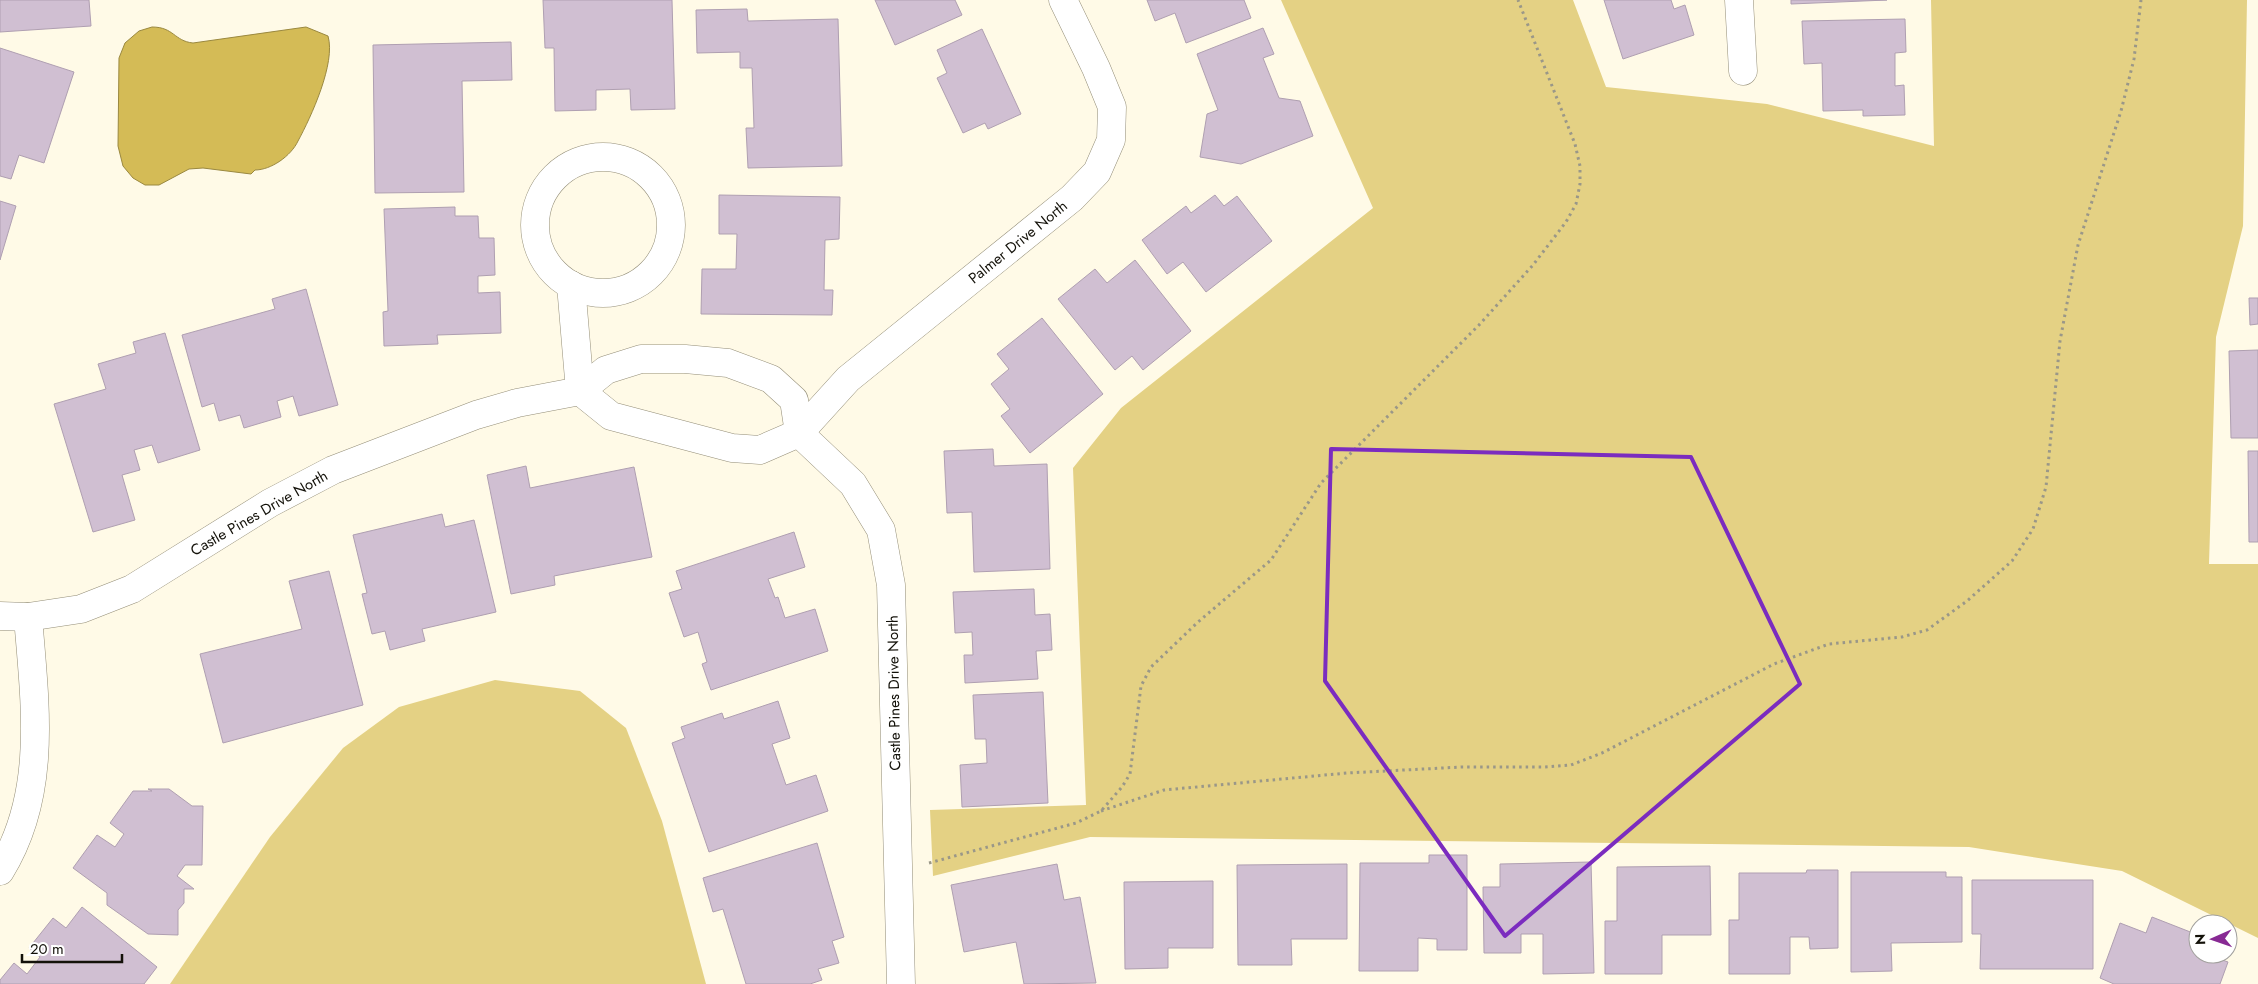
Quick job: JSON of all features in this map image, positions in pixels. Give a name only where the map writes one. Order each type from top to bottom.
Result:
[{"type":"street","name":"Palmer Drive North","points":[[799,434],[848,379],[1072,198],[1097,172],[1111,140],[1112,107],[1096,68],[1063,0]]},
{"type":"street","points":[[1739,0],[1743,71]]},
{"type":"street","points":[[571,285],[592,292],[614,292],[621,290],[635,285],[652,271],[665,253],[670,231],[669,210],[664,196],[661,189],[646,172],[627,161],[604,156],[582,160],[562,170],[546,187],[537,208],[535,230],[540,252],[553,272],[571,285],[580,391],[611,416],[732,448],[760,450],[799,434]]},
{"type":"street","name":"Castle Pines Drive North","points":[[0,616],[28,617],[81,609],[132,589],[270,503],[342,466],[476,415],[517,403],[580,391],[606,370],[641,359],[728,363],[771,379],[794,400],[799,434],[853,484],[881,530],[891,585],[901,984]]},
{"type":"street","points":[[0,871],[12,853],[28,810],[35,767],[35,706],[28,617]]},
{"type":"path","points":[[1101,811],[1122,787],[1130,774],[1141,686],[1152,667],[1198,622],[1271,560],[1320,483],[1479,325],[1533,265],[1566,222],[1576,204],[1580,184],[1580,166],[1575,144],[1518,0]]},
{"type":"path","points":[[922,864],[1076,823],[1101,811],[1164,790],[1347,773],[1462,767],[1545,768],[1571,765],[1602,753],[1774,664],[1829,644],[1902,637],[1927,630],[1968,601],[2012,561],[2033,529],[2046,487],[2060,342],[2078,245],[2121,110],[2134,59],[2141,0]]},
{"type":"highlighted area","points":[[1331,449],[1691,457],[1800,684],[1505,936],[1325,681]]},
{"type":"shaded area","points":[[1281,0],[1573,0],[1606,87],[1767,104],[1934,146],[1931,0],[2247,0],[2243,226],[2216,337],[2209,564],[2258,564],[2258,938],[2238,928],[2238,914],[2209,914],[2122,871],[1969,847],[1090,837],[933,876],[930,810],[1086,805],[1073,468],[1121,408],[1373,208]]},
{"type":"shaded area","points":[[152,27],[165,29],[182,40],[193,43],[306,27],[328,36],[330,47],[329,60],[321,90],[303,131],[291,152],[274,165],[255,170],[251,174],[203,168],[189,169],[159,185],[145,185],[133,178],[123,166],[118,146],[119,58],[125,43],[139,31]]},
{"type":"shaded area","points":[[495,680],[580,691],[626,728],[662,821],[706,984],[170,984],[270,837],[343,748],[399,707]]},
{"type":"building","points":[[0,0],[89,0],[91,26],[0,32]]},
{"type":"building","points":[[543,0],[672,0],[675,109],[631,110],[630,89],[596,90],[596,110],[555,111],[554,48],[545,48]]},
{"type":"building","points":[[875,0],[955,0],[962,15],[895,45]]},
{"type":"building","points":[[1147,0],[1244,0],[1251,18],[1186,43],[1175,13],[1155,21]]},
{"type":"building","points":[[1604,0],[1671,0],[1674,9],[1685,5],[1694,35],[1623,59]]},
{"type":"building","points":[[1791,0],[1887,0],[1791,4]]},
{"type":"building","points":[[747,9],[748,21],[838,19],[842,166],[748,168],[746,128],[754,128],[752,68],[740,68],[740,52],[697,53],[696,10]]},
{"type":"building","points":[[1905,19],[1906,52],[1895,53],[1895,86],[1904,85],[1905,115],[1863,116],[1863,110],[1823,111],[1822,63],[1804,64],[1802,21]]},
{"type":"building","points":[[1263,28],[1274,54],[1263,58],[1279,98],[1300,101],[1313,136],[1241,164],[1200,157],[1207,114],[1218,110],[1197,54]]},
{"type":"building","points":[[982,29],[1021,114],[988,129],[985,123],[963,133],[937,78],[947,73],[937,50]]},
{"type":"building","points":[[511,42],[512,80],[462,81],[464,192],[375,193],[373,45]]},
{"type":"building","points":[[0,48],[74,72],[44,163],[19,155],[11,179],[0,176]]},
{"type":"building","points":[[719,195],[840,197],[839,239],[825,240],[824,290],[833,290],[832,315],[701,314],[702,269],[736,269],[737,234],[719,234]]},
{"type":"building","points":[[1215,195],[1224,206],[1237,196],[1272,241],[1206,292],[1183,262],[1167,274],[1142,240],[1186,206],[1191,213]]},
{"type":"building","points":[[0,201],[16,206],[0,260]]},
{"type":"building","points":[[455,207],[455,216],[478,216],[479,238],[494,238],[495,275],[478,276],[478,293],[500,292],[501,333],[437,335],[438,344],[384,346],[383,312],[388,311],[384,209]]},
{"type":"building","points":[[1135,260],[1191,331],[1143,370],[1132,356],[1115,370],[1058,299],[1095,269],[1107,283]]},
{"type":"building","points":[[306,289],[338,405],[299,416],[293,396],[277,401],[281,417],[244,428],[240,415],[219,421],[214,403],[202,407],[182,335],[275,309],[272,299]]},
{"type":"building","points":[[2249,298],[2258,298],[2258,324],[2250,325]]},
{"type":"building","points":[[1042,318],[1103,394],[1030,453],[1001,416],[1010,409],[991,384],[1009,369],[997,354]]},
{"type":"building","points":[[165,333],[200,450],[158,463],[152,445],[134,450],[140,470],[122,475],[135,520],[93,532],[54,404],[106,389],[98,364],[136,353],[133,342]]},
{"type":"building","points":[[2258,350],[2258,438],[2231,438],[2229,351]]},
{"type":"building","points":[[993,449],[994,466],[1047,464],[1050,569],[974,572],[972,512],[947,513],[944,451]]},
{"type":"building","points":[[2248,451],[2258,451],[2258,542],[2249,542]]},
{"type":"building","points":[[526,466],[530,488],[634,467],[652,557],[554,576],[555,585],[511,594],[487,475]]},
{"type":"building","points":[[442,514],[445,527],[474,520],[496,612],[422,629],[425,641],[390,650],[385,631],[372,634],[362,594],[367,593],[353,535]]},
{"type":"building","points":[[794,532],[805,567],[768,579],[775,598],[778,597],[785,618],[815,609],[828,651],[711,690],[702,664],[707,662],[698,632],[684,637],[669,593],[682,589],[676,571]]},
{"type":"building","points":[[329,571],[363,705],[223,743],[200,654],[302,629],[289,581]]},
{"type":"building","points":[[1034,589],[1035,615],[1050,614],[1052,650],[1036,651],[1038,679],[965,683],[964,655],[973,655],[972,632],[955,633],[953,592]]},
{"type":"building","points":[[1043,692],[1048,803],[962,807],[960,765],[987,763],[986,739],[975,739],[973,695]]},
{"type":"building","points":[[778,701],[790,738],[772,744],[786,785],[816,775],[828,811],[709,852],[672,743],[685,738],[681,727],[722,713],[724,719]]},
{"type":"building","points":[[148,789],[169,789],[192,806],[203,806],[202,865],[185,865],[177,876],[194,889],[184,889],[184,903],[178,910],[178,935],[148,934],[107,905],[107,893],[73,868],[97,835],[115,847],[124,834],[110,823],[133,791],[152,791]]},
{"type":"building","points":[[817,843],[844,937],[832,941],[839,963],[818,969],[822,980],[810,984],[746,984],[723,909],[713,912],[703,878]]},
{"type":"building","points":[[1429,855],[1467,855],[1467,950],[1437,950],[1437,939],[1418,938],[1418,971],[1359,971],[1360,863],[1429,863]]},
{"type":"building","points":[[1591,862],[1594,973],[1543,974],[1543,934],[1521,934],[1521,953],[1484,953],[1483,887],[1500,887],[1500,864]]},
{"type":"building","points":[[1057,864],[1064,900],[1080,897],[1096,983],[1024,984],[1016,942],[964,952],[951,885]]},
{"type":"building","points":[[1347,864],[1347,939],[1291,939],[1292,965],[1238,965],[1237,865]]},
{"type":"building","points":[[1710,866],[1711,935],[1662,935],[1662,974],[1605,974],[1605,921],[1617,921],[1617,867]]},
{"type":"building","points":[[1807,870],[1838,870],[1838,948],[1810,949],[1809,937],[1790,937],[1790,974],[1729,974],[1729,920],[1739,920],[1739,873],[1806,873]]},
{"type":"building","points":[[1851,872],[1946,872],[1946,877],[1962,877],[1962,942],[1891,943],[1892,971],[1851,972]]},
{"type":"building","points":[[1972,880],[2093,880],[2093,969],[1980,969],[1981,934],[1972,934]]},
{"type":"building","points":[[1213,881],[1213,948],[1168,948],[1168,968],[1125,969],[1124,882]]},
{"type":"building","points":[[82,907],[157,967],[144,984],[0,984],[0,980],[14,963],[27,974],[40,957],[29,948],[53,918],[66,928]]},
{"type":"building","points":[[2152,917],[2188,931],[2188,964],[2227,964],[2220,984],[2114,984],[2100,978],[2120,923],[2146,933]]}]
